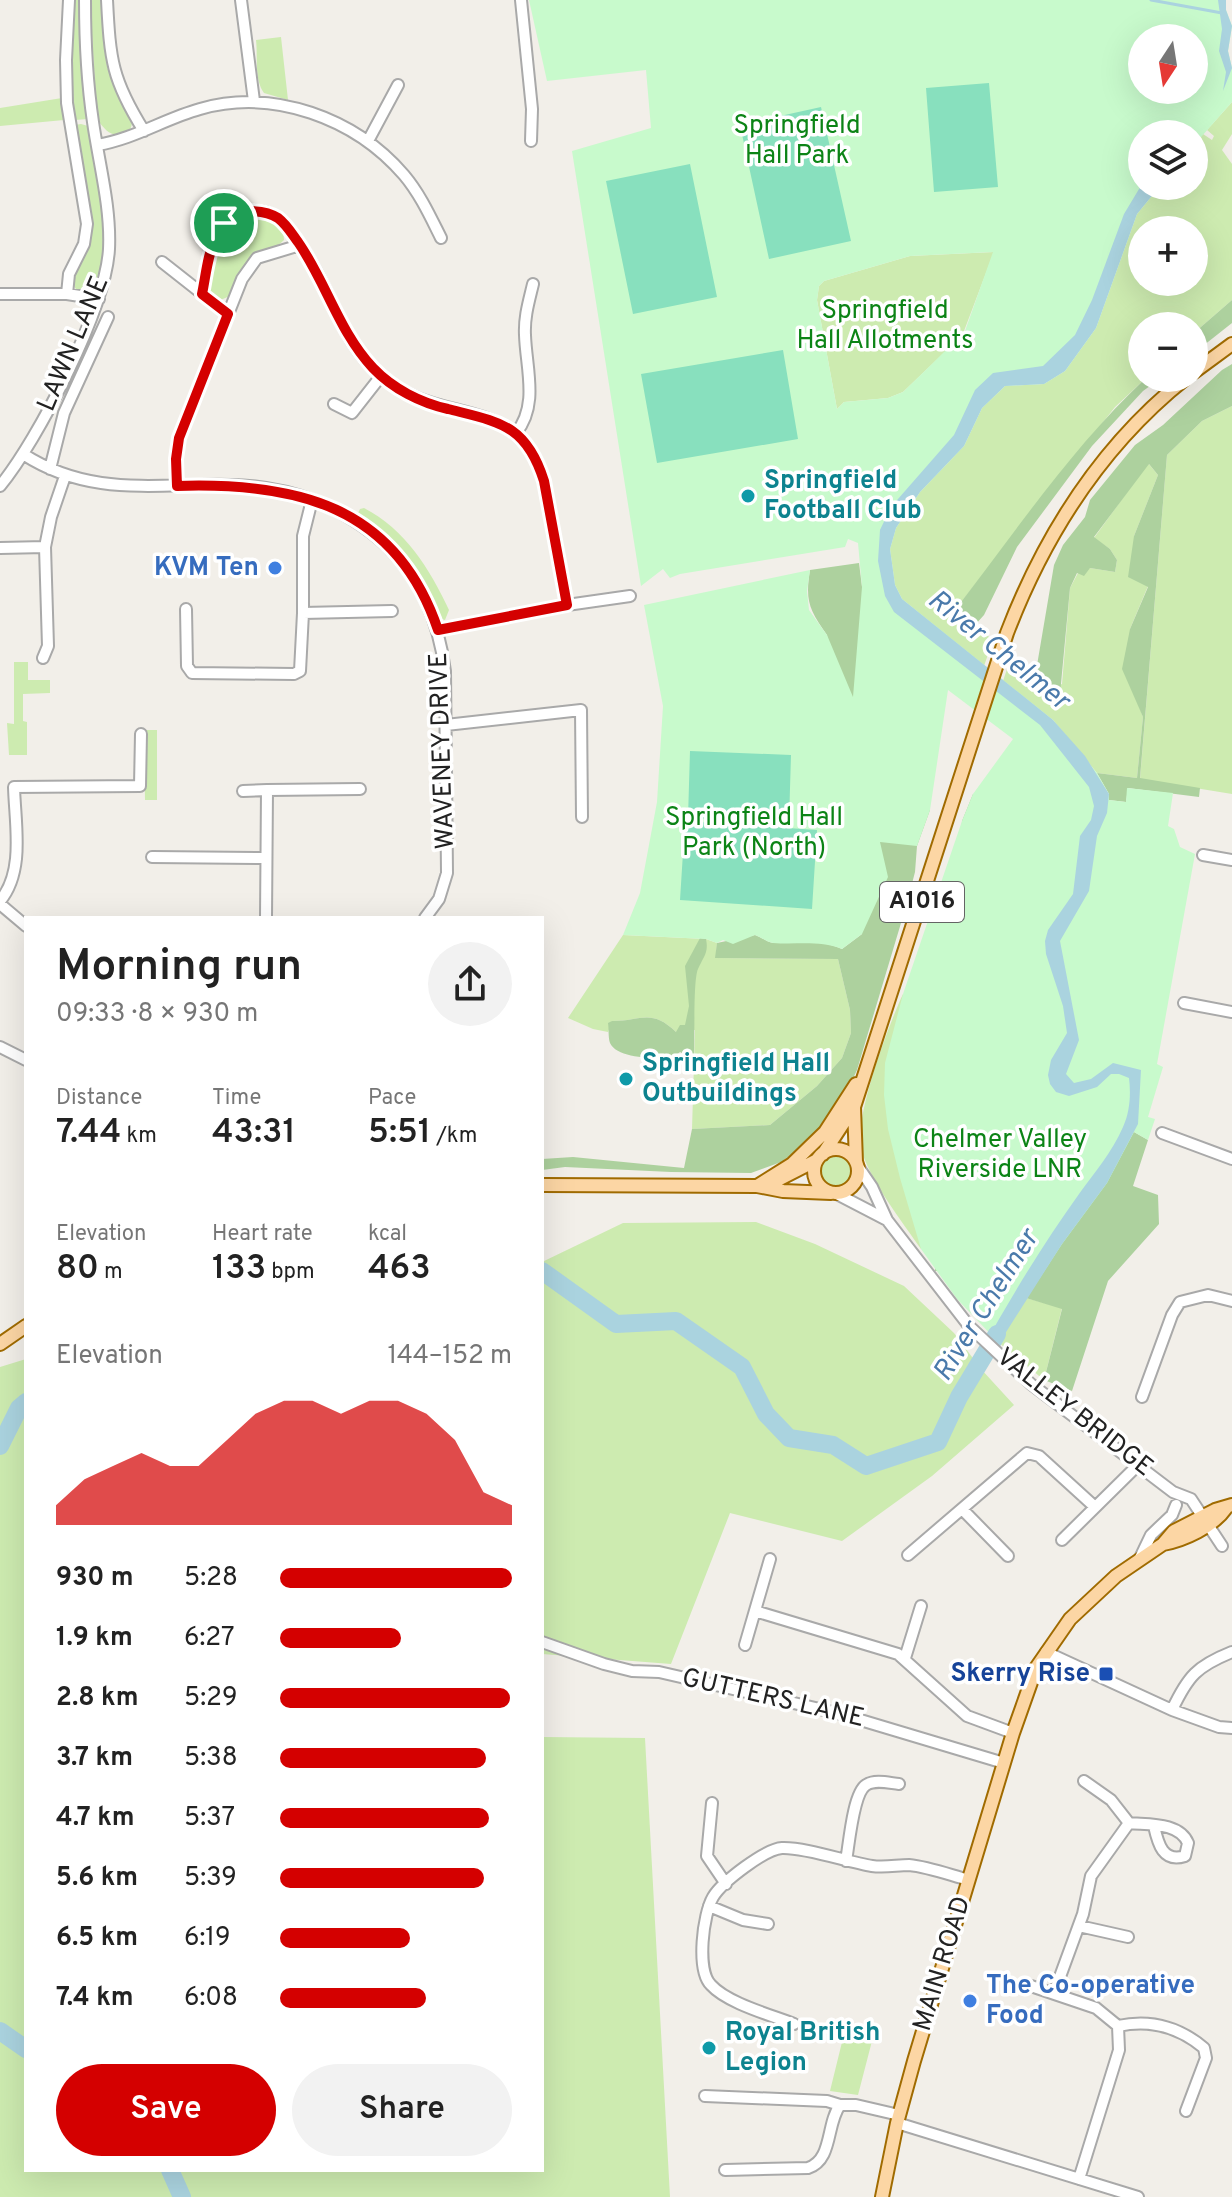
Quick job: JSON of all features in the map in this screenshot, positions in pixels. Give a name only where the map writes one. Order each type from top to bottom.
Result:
[{"type":"main road","points":[[1208,362],[1232,344]]},
{"type":"main road","name":"A1016","points":[[757,1186],[791,1175],[820,1157],[854,1107],[1007,633],[1041,554],[1081,489],[1133,427],[1171,392]]},
{"type":"main road","name":"A1016","points":[[757,1186],[792,1164],[825,1132],[866,1071]]},
{"type":"main road","name":"A1016","points":[[854,1107],[857,1164]]},
{"type":"main road","points":[[832,1150],[850,1154],[857,1164],[858,1175],[853,1186],[844,1192],[833,1193],[820,1186],[814,1170],[820,1157],[832,1150]]},
{"type":"main road","name":"A1016","points":[[544,1185],[757,1186],[783,1191],[833,1193]]},
{"type":"main road","points":[[0,1344],[24,1327]]},
{"type":"main road","name":"MAIN ROAD","points":[[882,2197],[898,2119],[1028,1686],[1046,1652],[1083,1605],[1140,1558],[1163,1544],[1174,1531],[1229,1507]]},
{"type":"street","name":"LAWN LANE","points":[[67,294],[69,274],[84,244],[87,224],[67,103],[69,0]]},
{"type":"street","name":"LAWN LANE","points":[[0,486],[23,454],[86,331],[99,299],[108,262],[109,234],[86,48],[85,0]]},
{"type":"street","points":[[107,0],[116,80],[123,98],[144,131]]},
{"type":"street","points":[[241,0],[254,101]]},
{"type":"street","points":[[521,0],[532,109],[531,141]]},
{"type":"street","points":[[368,141],[398,85]]},
{"type":"street","points":[[97,145],[144,131],[202,108],[254,101],[304,111],[368,141],[394,164],[414,188],[441,238]]},
{"type":"street","points":[[202,294],[215,236],[224,223],[249,211],[269,213],[286,225],[315,269],[346,332],[381,376],[417,399],[493,419],[516,433],[535,457],[544,481],[567,605]]},
{"type":"street","points":[[177,486],[179,438],[242,279],[253,262],[269,253],[300,245]]},
{"type":"street","points":[[162,262],[228,314]]},
{"type":"street","points":[[516,433],[526,418],[530,402],[525,333],[533,284]]},
{"type":"street","points":[[0,294],[67,294],[99,299]]},
{"type":"street","name":"LAWN LANE","points":[[50,469],[64,413],[108,317]]},
{"type":"street","points":[[334,404],[352,413],[381,376]]},
{"type":"street","name":"WAVENEY DRIVE","points":[[23,454],[65,476],[113,486],[252,486],[312,500],[350,517],[397,556],[422,591],[438,630],[445,671],[447,873],[445,887],[426,916]]},
{"type":"street","points":[[43,658],[48,646],[45,547],[65,476]]},
{"type":"street","points":[[186,609],[187,666],[192,673],[294,674],[300,671],[303,536],[312,500]]},
{"type":"street","points":[[0,548],[45,547]]},
{"type":"street","points":[[438,630],[630,596]]},
{"type":"street","points":[[303,613],[392,611]]},
{"type":"street","points":[[446,725],[581,710],[582,817]]},
{"type":"street","points":[[24,924],[0,902],[10,888],[15,869],[14,787],[140,786],[141,734]]},
{"type":"street","points":[[243,791],[360,789]]},
{"type":"street","points":[[266,916],[267,790]]},
{"type":"street","points":[[1203,855],[1232,860]]},
{"type":"street","points":[[152,857],[266,858]]},
{"type":"street","points":[[1184,1003],[1232,1012]]},
{"type":"street","points":[[0,1047],[24,1059]]},
{"type":"street","points":[[1162,1133],[1232,1159]]},
{"type":"street","name":"VALLEY BRIDGE","points":[[857,1164],[887,1220],[950,1304],[1000,1357],[1173,1492],[1191,1499],[1200,1521]]},
{"type":"street","name":"VALLEY BRIDGE","points":[[833,1193],[887,1220]]},
{"type":"street","points":[[1142,1397],[1172,1315],[1180,1302],[1208,1295],[1232,1301]]},
{"type":"street","points":[[908,1555],[1023,1454],[1030,1452],[1039,1456],[1095,1507]]},
{"type":"street","points":[[1062,1540],[1139,1464]]},
{"type":"street","name":"VALLEY BRIDGE","points":[[1173,1492],[1176,1505],[1200,1521]]},
{"type":"street","points":[[1140,1558],[1151,1535],[1172,1515],[1176,1505]]},
{"type":"street","points":[[962,1509],[1008,1556]]},
{"type":"street","points":[[1200,1521],[1222,1546]]},
{"type":"street","points":[[745,1645],[770,1559]]},
{"type":"street","points":[[905,1658],[921,1606]]},
{"type":"street","points":[[755,1611],[905,1658],[967,1716],[1013,1733]]},
{"type":"street","name":"GUTTERS LANE","points":[[544,1643],[604,1664],[632,1671],[659,1672],[822,1710],[1004,1763]]},
{"type":"street","points":[[1046,1652],[1172,1710],[1219,1727],[1232,1728]]},
{"type":"street","points":[[1172,1710],[1190,1675],[1232,1652]]},
{"type":"street","points":[[1084,1781],[1111,1800],[1129,1823],[1154,1826]]},
{"type":"street","points":[[846,1861],[857,1798],[863,1788],[872,1783],[899,1784]]},
{"type":"street","points":[[712,1803],[707,1856],[726,1884]]},
{"type":"street","points":[[1054,1993],[1079,1926],[1091,1876],[1129,1823]]},
{"type":"street","points":[[794,2024],[725,1995],[708,1982],[702,1964],[709,1906],[726,1884],[766,1853],[783,1848],[877,1867],[916,1866],[969,1880]]},
{"type":"street","points":[[709,1906],[743,1920],[768,1924]]},
{"type":"street","points":[[1079,1926],[1128,1937]]},
{"type":"street","points":[[1028,1985],[1096,2008],[1118,2026],[1119,2050],[1079,2179]]},
{"type":"street","points":[[1118,2026],[1138,2022],[1158,2024],[1185,2035],[1204,2048],[1206,2058],[1186,2111]]},
{"type":"street","points":[[705,2096],[856,2105],[1138,2197]]},
{"type":"street","points":[[725,2170],[808,2168],[817,2165],[824,2155],[831,2122],[840,2105]]},
{"type":"green space","points":[[73,0],[79,0],[88,119],[75,120],[69,60]]},
{"type":"green space","points":[[90,0],[104,0],[107,67],[132,124],[130,130],[120,134],[108,131],[97,119]]},
{"type":"green space","points":[[529,0],[1226,0],[1232,26],[1228,51],[1232,68],[1232,102],[1208,129],[1208,120],[1128,120],[1128,200],[1148,200],[1136,216],[1128,216],[1128,239],[1096,328],[1065,371],[1044,384],[1005,386],[982,408],[964,446],[920,492],[896,528],[890,549],[895,585],[902,599],[1053,720],[1097,773],[1109,794],[1109,800],[1126,802],[1127,788],[1173,793],[1168,826],[1174,829],[1180,847],[1195,854],[1157,1064],[1163,1067],[1148,1117],[1155,1119],[1148,1140],[1134,1132],[1107,1183],[1062,1244],[998,1342],[957,1299],[921,1249],[888,1129],[884,1095],[885,1063],[903,994],[962,821],[973,794],[1013,739],[948,690],[930,810],[917,846],[880,842],[888,877],[862,934],[842,949],[816,944],[773,943],[755,935],[733,944],[723,940],[717,943],[706,939],[623,935],[640,893],[657,802],[663,706],[644,605],[810,570],[807,591],[809,610],[827,635],[853,697],[862,587],[858,543],[848,539],[845,547],[670,578],[663,569],[641,586],[572,151],[651,128],[646,70],[547,81]],"holes":[[[993,252],[965,331],[903,392],[888,398],[844,402],[837,409],[817,300],[819,286],[824,281],[910,256]]]},
{"type":"green space","points":[[281,37],[288,100],[264,93],[258,75],[256,40]]},
{"type":"green space","points":[[989,83],[998,187],[934,192],[926,88]]},
{"type":"green space","points":[[62,98],[64,120],[0,126],[0,108]]},
{"type":"green space","points":[[1232,102],[1232,134],[1222,150],[1232,164],[1232,300],[1208,321],[1208,312],[1128,312],[1128,392],[1131,392],[1115,407],[955,610],[993,640],[984,666],[902,599],[895,585],[890,549],[896,528],[920,492],[964,446],[982,408],[1005,386],[1044,384],[1065,371],[1096,328],[1128,239],[1128,296],[1208,296],[1208,216],[1136,216],[1148,200],[1208,200],[1208,137],[1212,140],[1214,136],[1208,129]]},
{"type":"green space","name":"Springfield Hall Park","points":[[821,107],[851,241],[769,259],[740,125]]},
{"type":"green space","points":[[75,125],[88,126],[100,188],[104,239],[96,279],[86,291],[73,285],[92,223]]},
{"type":"green space","points":[[690,164],[717,297],[633,314],[606,181]]},
{"type":"green space","points":[[250,215],[268,219],[279,226],[283,229],[284,240],[249,260],[230,296],[218,301],[208,290],[217,244],[228,227]]},
{"type":"green space","name":"Springfield Hall Allotments","points":[[994,252],[964,331],[950,347],[903,392],[888,398],[844,402],[837,409],[817,300],[819,286],[824,281],[910,256]]},
{"type":"green space","points":[[1232,300],[1232,323],[1208,342],[1208,321]]},
{"type":"green space","points":[[783,350],[798,439],[657,463],[641,374]]},
{"type":"green space","points":[[1232,364],[1232,406],[1202,421],[1167,455],[1140,778],[1200,788],[1199,797],[1128,788],[1126,802],[1109,800],[1109,794],[1097,773],[1137,778],[1143,717],[1122,669],[1130,629],[1148,587],[1128,577],[1134,536],[1158,475],[1149,464],[1094,537],[1110,549],[1117,560],[1115,572],[1090,568],[1084,576],[1077,573],[1070,588],[1060,694],[1046,690],[1035,677],[1054,565],[1063,545],[1085,517],[1090,500],[1135,445],[1163,425],[1198,392],[1208,392],[1208,383]]},
{"type":"green space","points":[[1131,392],[1142,392],[1092,446],[1017,547],[984,615],[975,625],[955,610],[1070,460]]},
{"type":"green space","points":[[1232,406],[1232,794],[1140,779],[1167,455],[1202,421]]},
{"type":"green space","points":[[1148,463],[1158,475],[1134,536],[1148,586],[1130,629],[1136,697],[1143,717],[1137,778],[1097,773],[1053,720],[1003,681],[1011,657],[1046,690],[1062,684],[1070,588],[1078,573],[1090,568],[1115,572],[1117,560],[1110,549],[1094,538]]},
{"type":"green space","points":[[364,508],[392,527],[415,552],[449,610],[445,620],[438,618],[406,560],[357,515]]},
{"type":"green space","points":[[859,563],[862,587],[930,810],[917,846],[915,872],[907,903],[857,1070],[839,1108],[810,1141],[781,1162],[751,1173],[565,1167],[544,1170],[544,1159],[573,1157],[684,1168],[692,1129],[770,1125],[817,1086],[842,1058],[851,1033],[850,1010],[838,959],[715,958],[717,943],[755,935],[773,943],[816,943],[842,949],[862,934],[827,635],[812,611],[808,597],[810,570]]},
{"type":"green space","points":[[14,662],[28,662],[28,680],[50,680],[50,693],[23,694],[27,755],[9,755],[7,723],[14,724]]},
{"type":"green space","points":[[144,730],[157,730],[157,800],[145,800]]},
{"type":"green space","points":[[690,751],[791,755],[789,822],[688,818]]},
{"type":"green space","name":"Chelmer Valley Riverside LNR","points":[[973,794],[1134,1132],[1148,1140],[1133,1186],[1158,1195],[1159,1224],[1108,1281],[1072,1391],[1044,1380],[1062,1309],[1026,1298],[1050,1262],[935,1271],[962,821]]},
{"type":"green space","name":"Springfield Hall Park (North)","points":[[685,821],[817,830],[812,909],[680,900]]},
{"type":"green space","points":[[623,935],[706,939],[717,943],[716,958],[838,959],[850,1010],[851,1033],[842,1058],[817,1086],[770,1125],[692,1129],[695,1030],[676,1032],[660,1020],[646,1018],[612,1021],[608,1032],[568,1018]]},
{"type":"green space","points":[[700,938],[706,939],[707,948],[696,975],[694,1054],[688,1056],[680,1052],[673,1058],[648,1058],[629,1055],[614,1048],[610,1043],[608,1023],[612,1021],[653,1018],[676,1032],[680,1025],[685,1025],[689,1006],[685,966]]},
{"type":"green space","points":[[903,994],[942,1240],[921,1249],[878,1186],[865,1160],[860,1134],[882,1048]]},
{"type":"green space","points":[[836,1156],[847,1160],[851,1171],[847,1182],[836,1186],[825,1182],[821,1171],[825,1160]]},
{"type":"green space","points":[[756,1222],[815,1244],[904,1286],[954,1333],[1014,1405],[932,1476],[842,1541],[730,1513],[671,1664],[544,1654],[544,1261],[623,1223]]},
{"type":"green space","points":[[1026,1298],[1062,1308],[1044,1380],[998,1342]]},
{"type":"green space","points":[[24,1360],[24,2172],[544,2172],[544,1737],[645,1738],[670,2197],[0,2197],[0,1367]]},
{"type":"green space","points":[[844,2034],[872,2041],[858,2095],[830,2091]]},
{"type":"water","points":[[1218,0],[1226,0],[1232,26],[1228,51],[1232,68],[1223,91],[1226,72],[1219,51],[1222,29]]},
{"type":"water","points":[[1132,200],[1148,200],[1136,216],[1128,216],[1128,239],[1096,328],[1065,371],[1044,384],[1005,386],[982,408],[964,446],[920,492],[896,528],[890,549],[895,585],[902,599],[1053,720],[1085,756],[1109,794],[1107,813],[1097,836],[1089,891],[1060,941],[1079,1040],[1066,1074],[1074,1083],[1091,1079],[1113,1063],[1141,1070],[1138,1124],[1107,1183],[1062,1244],[989,1359],[981,1351],[1040,1251],[1114,1145],[1129,1109],[1129,1078],[1111,1074],[1097,1087],[1069,1096],[1056,1092],[1048,1075],[1051,1060],[1067,1033],[1045,941],[1048,930],[1073,894],[1080,836],[1091,820],[1094,806],[1089,787],[1040,725],[894,612],[885,596],[878,561],[880,530],[891,507],[954,435],[975,390],[993,373],[1043,366],[1075,335],[1092,300],[1124,214]]},
{"type":"waterway","points":[[1151,0],[1222,13]]},
{"type":"waterway","name":"River Chelmer","points":[[544,1272],[616,1324],[676,1321],[742,1367],[766,1414],[789,1438],[833,1445],[866,1466],[938,1442],[959,1397],[997,1334]]},
{"type":"waterway","name":"River Chelmer","points":[[0,1446],[24,1404]]},
{"type":"waterway","name":"River Chelmer","points":[[0,2031],[24,2048]]},
{"type":"waterway","name":"River Chelmer","points":[[171,2172],[182,2197]]},
{"type":"place","name":"Springfield Football Club","points":[[748,496]]},
{"type":"place","name":"KVM Ten","points":[[275,568]]},
{"type":"place","name":"Springfield Hall Outbuildings","points":[[626,1079]]},
{"type":"place","name":"Skerry Rise","points":[[1106,1674]]},
{"type":"place","name":"The Co-operative Food","points":[[970,2001]]},
{"type":"place","name":"Royal British Legion","points":[[709,2048]]},
{"type":"route","points":[[249,211],[277,217],[309,257],[354,345],[381,376],[417,399],[493,419],[522,440],[535,457],[544,481],[567,605],[438,630],[431,609],[409,571],[379,539],[350,517],[312,500],[272,489],[232,485],[177,486],[176,449],[179,438],[228,314],[202,294],[215,236],[224,223],[249,211]]}]
